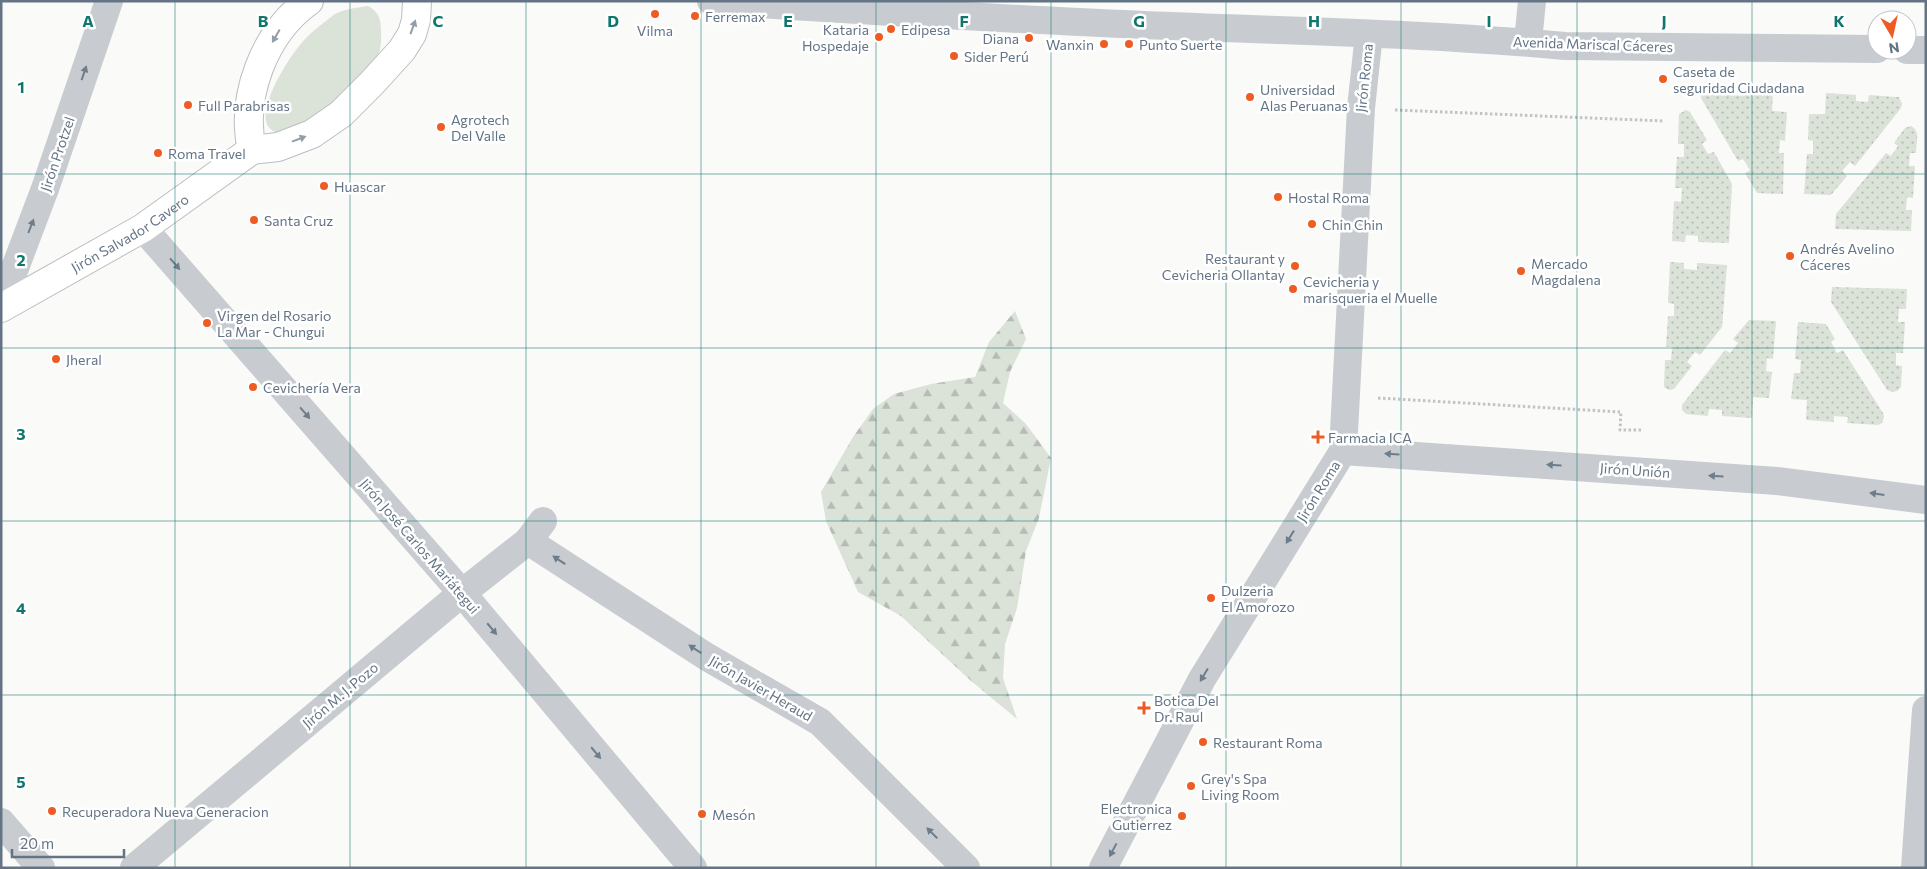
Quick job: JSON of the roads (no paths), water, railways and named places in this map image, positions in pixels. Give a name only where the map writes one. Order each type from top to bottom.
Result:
[{"type":"highway","points":[[252,150],[248,132],[250,105],[255,80],[279,31],[309,1]]},
{"type":"highway","name":"Jirón Salvador Cavero","points":[[1,306],[143,228],[252,150],[278,147],[312,134],[341,114],[402,50],[412,34],[416,20],[416,1]]},
{"type":"street","name":"Jirón Protzel","points":[[1,306],[46,186],[109,1]]},
{"type":"street","name":"Avenida Mariscal Cáceres","points":[[710,1],[1074,12],[1369,34],[1528,42],[1565,46],[1867,49]]},
{"type":"street","points":[[1528,42],[1532,1]]},
{"type":"street","name":"Jirón Roma","points":[[1103,868],[1202,679],[1343,451],[1361,108],[1369,34]]},
{"type":"street","name":"Jirón José Carlos Mariátegui","points":[[143,228],[462,594],[693,868]]},
{"type":"street","name":"Jirón Unión","points":[[1343,451],[1777,480],[1926,500]]},
{"type":"street","name":"Jirón M. J. Pozo","points":[[134,868],[535,531]]},
{"type":"street","name":"Jirón Javier Heraud","points":[[535,531],[707,657],[820,722],[966,868]]},
{"type":"street","points":[[1915,868],[1926,710]]},
{"type":"street","points":[[1,822],[41,868]]},
{"type":"place","name":"Vilma","points":[[655,14]]},
{"type":"place","name":"Ferremax","points":[[695,16]]},
{"type":"place","name":"Edipesa","points":[[891,29]]},
{"type":"place","name":"Kataria Hospedaje","points":[[879,37]]},
{"type":"place","name":"Diana","points":[[1029,38]]},
{"type":"place","name":"Wanxin","points":[[1104,44]]},
{"type":"place","name":"Punto Suerte","points":[[1129,44]]},
{"type":"place","name":"Sider Perú","points":[[954,56]]},
{"type":"place","name":"Caseta de seguridad Ciudadana","points":[[1663,79]]},
{"type":"place","name":"Universidad Alas Peruanas","points":[[1250,97]]},
{"type":"place","name":"Full Parabrisas","points":[[188,105]]},
{"type":"place","name":"Agrotech Del Valle","points":[[441,127]]},
{"type":"place","name":"Roma Travel","points":[[158,153]]},
{"type":"place","name":"Huascar","points":[[324,186]]},
{"type":"place","name":"Hostal Roma","points":[[1278,197]]},
{"type":"place","name":"Santa Cruz","points":[[254,220]]},
{"type":"place","name":"Chin Chin","points":[[1312,224]]},
{"type":"place","name":"Andrés Avelino Cáceres","points":[[1790,256]]},
{"type":"place","name":"Restaurant y Cevicheria Ollantay","points":[[1295,266]]},
{"type":"place","name":"Mercado Magdalena","points":[[1521,271]]},
{"type":"place","name":"Cevicheria y marisqueria el Muelle","points":[[1293,289]]},
{"type":"place","name":"Virgen del Rosario La Mar - Chungui","points":[[207,323]]},
{"type":"place","name":"Jheral","points":[[56,359]]},
{"type":"place","name":"Cevichería Vera","points":[[253,387]]},
{"type":"place","name":"Farmacia ICA","points":[[1318,437]]},
{"type":"place","name":"Dulzeria El Amorozo","points":[[1211,598]]},
{"type":"place","name":"Botica Del Dr. Raul","points":[[1144,708]]},
{"type":"place","name":"Restaurant Roma","points":[[1203,742]]},
{"type":"place","name":"Grey's Spa Living Room","points":[[1191,786]]},
{"type":"place","name":"Recuperadora Nueva Generacion","points":[[52,811]]},
{"type":"place","name":"Mesón","points":[[702,814]]},
{"type":"place","name":"Electronica Gutierrez","points":[[1182,816]]}]
